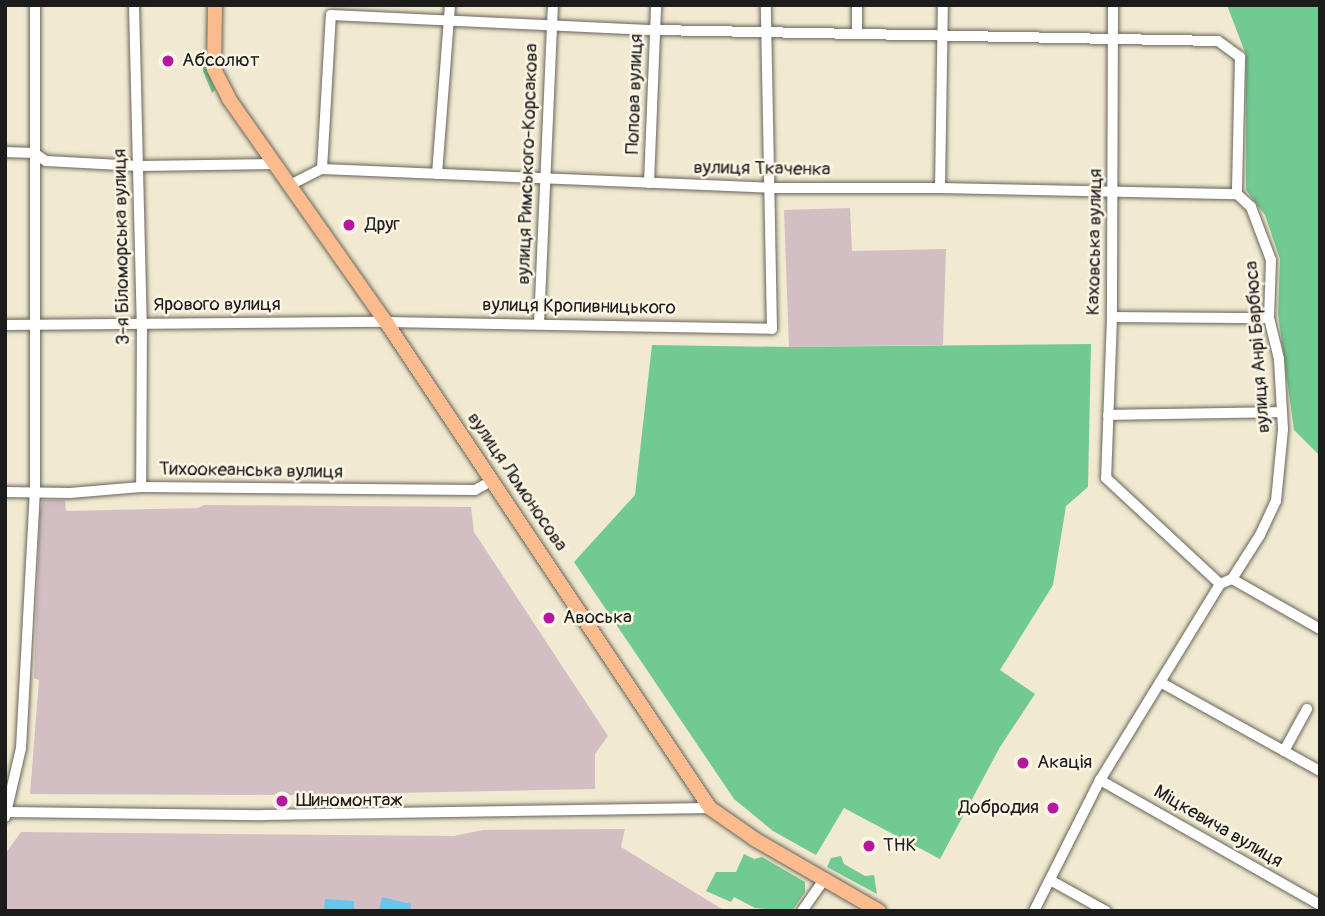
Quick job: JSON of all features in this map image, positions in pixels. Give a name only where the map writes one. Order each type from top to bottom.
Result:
[{"type":"main road","name":"вулиця Ломоносова","points":[[215,5],[214,69],[229,99],[386,322],[710,808],[756,840],[879,911]]},
{"type":"street","points":[[35,5],[35,492],[21,748],[6,815],[263,815],[710,808]]},
{"type":"street","name":"3-я Біломорська вулиця","points":[[134,5],[142,322],[141,487]]},
{"type":"street","points":[[437,174],[450,5]]},
{"type":"street","name":"вулиця Римського-Корсакова","points":[[540,324],[553,5]]},
{"type":"street","name":"Попова вулиця","points":[[649,183],[656,5]]},
{"type":"street","points":[[766,5],[771,188]]},
{"type":"street","points":[[856,33],[858,5]]},
{"type":"street","points":[[940,188],[943,5]]},
{"type":"street","name":"Каховська вулиця","points":[[1113,5],[1112,317],[1106,478],[1220,584]]},
{"type":"street","points":[[322,169],[331,15],[655,30],[1218,41],[1240,57],[1237,194]]},
{"type":"street","points":[[5,152],[34,153],[46,161],[139,166],[275,163]]},
{"type":"street","name":"вулиця Ткаченка","points":[[290,185],[322,169],[771,188],[940,188],[1237,194]]},
{"type":"street","name":"вулиця Кропивницького","points":[[386,322],[772,329],[771,188]]},
{"type":"street","name":"вулиця Анрі Барбюса","points":[[1232,579],[1260,535],[1276,501],[1282,412],[1279,359],[1269,318],[1271,260],[1251,206],[1237,194]]},
{"type":"street","points":[[1112,317],[1269,318]]},
{"type":"street","name":"Ярового вулиця","points":[[5,325],[386,322]]},
{"type":"street","points":[[1108,415],[1282,412]]},
{"type":"street","name":"Тихоокеанська вулиця","points":[[5,492],[141,487],[475,490],[493,480]]},
{"type":"street","points":[[1034,911],[1100,780],[1220,584],[1232,579],[1320,629]]},
{"type":"street","points":[[1160,682],[1320,772]]},
{"type":"street","points":[[1284,751],[1307,709]]},
{"type":"street","name":"Міцкевича вулиця","points":[[1100,780],[1320,905]]},
{"type":"street","points":[[802,911],[824,879]]},
{"type":"street","points":[[1051,880],[1106,911]]},
{"type":"shaded area","points":[[850,208],[852,251],[946,249],[943,345],[789,347],[784,210]]},
{"type":"shaded area","points":[[43,500],[65,500],[66,511],[198,508],[204,505],[471,507],[474,532],[608,736],[595,754],[595,789],[288,795],[30,794],[39,680],[34,678],[40,512]]},
{"type":"shaded area","points":[[625,829],[621,847],[725,911],[5,911],[5,854],[21,832],[454,836],[483,830]]},
{"type":"green space","points":[[1227,5],[1320,5],[1320,456],[1294,430],[1278,314],[1280,259],[1265,215],[1246,190],[1246,55]]},
{"type":"green space","points":[[202,52],[207,53],[208,71],[215,90],[212,93],[203,71]]},
{"type":"green space","points":[[1091,344],[1088,487],[1066,506],[1053,585],[1000,670],[1035,694],[1000,747],[940,859],[844,808],[816,855],[773,831],[734,799],[574,562],[635,495],[652,345],[789,347]]},
{"type":"green space","points":[[744,854],[754,859],[762,857],[805,882],[805,892],[792,911],[755,908],[734,897],[731,902],[706,891],[716,872],[736,872]]},
{"type":"green space","points":[[841,856],[844,864],[865,876],[874,875],[877,894],[827,867],[831,858]]},
{"type":"water","points":[[382,897],[411,904],[410,911],[379,911]]},
{"type":"water","points":[[325,899],[354,901],[354,911],[324,911]]},
{"type":"place","name":"Абсолют","points":[[168,61]]},
{"type":"place","name":"Друг","points":[[349,225]]},
{"type":"place","name":"Авоська","points":[[549,618]]},
{"type":"place","name":"Акація","points":[[1023,763]]},
{"type":"place","name":"Шиномонтаж","points":[[282,801]]},
{"type":"place","name":"Добродия","points":[[1053,808]]},
{"type":"place","name":"ТНК","points":[[869,846]]}]
